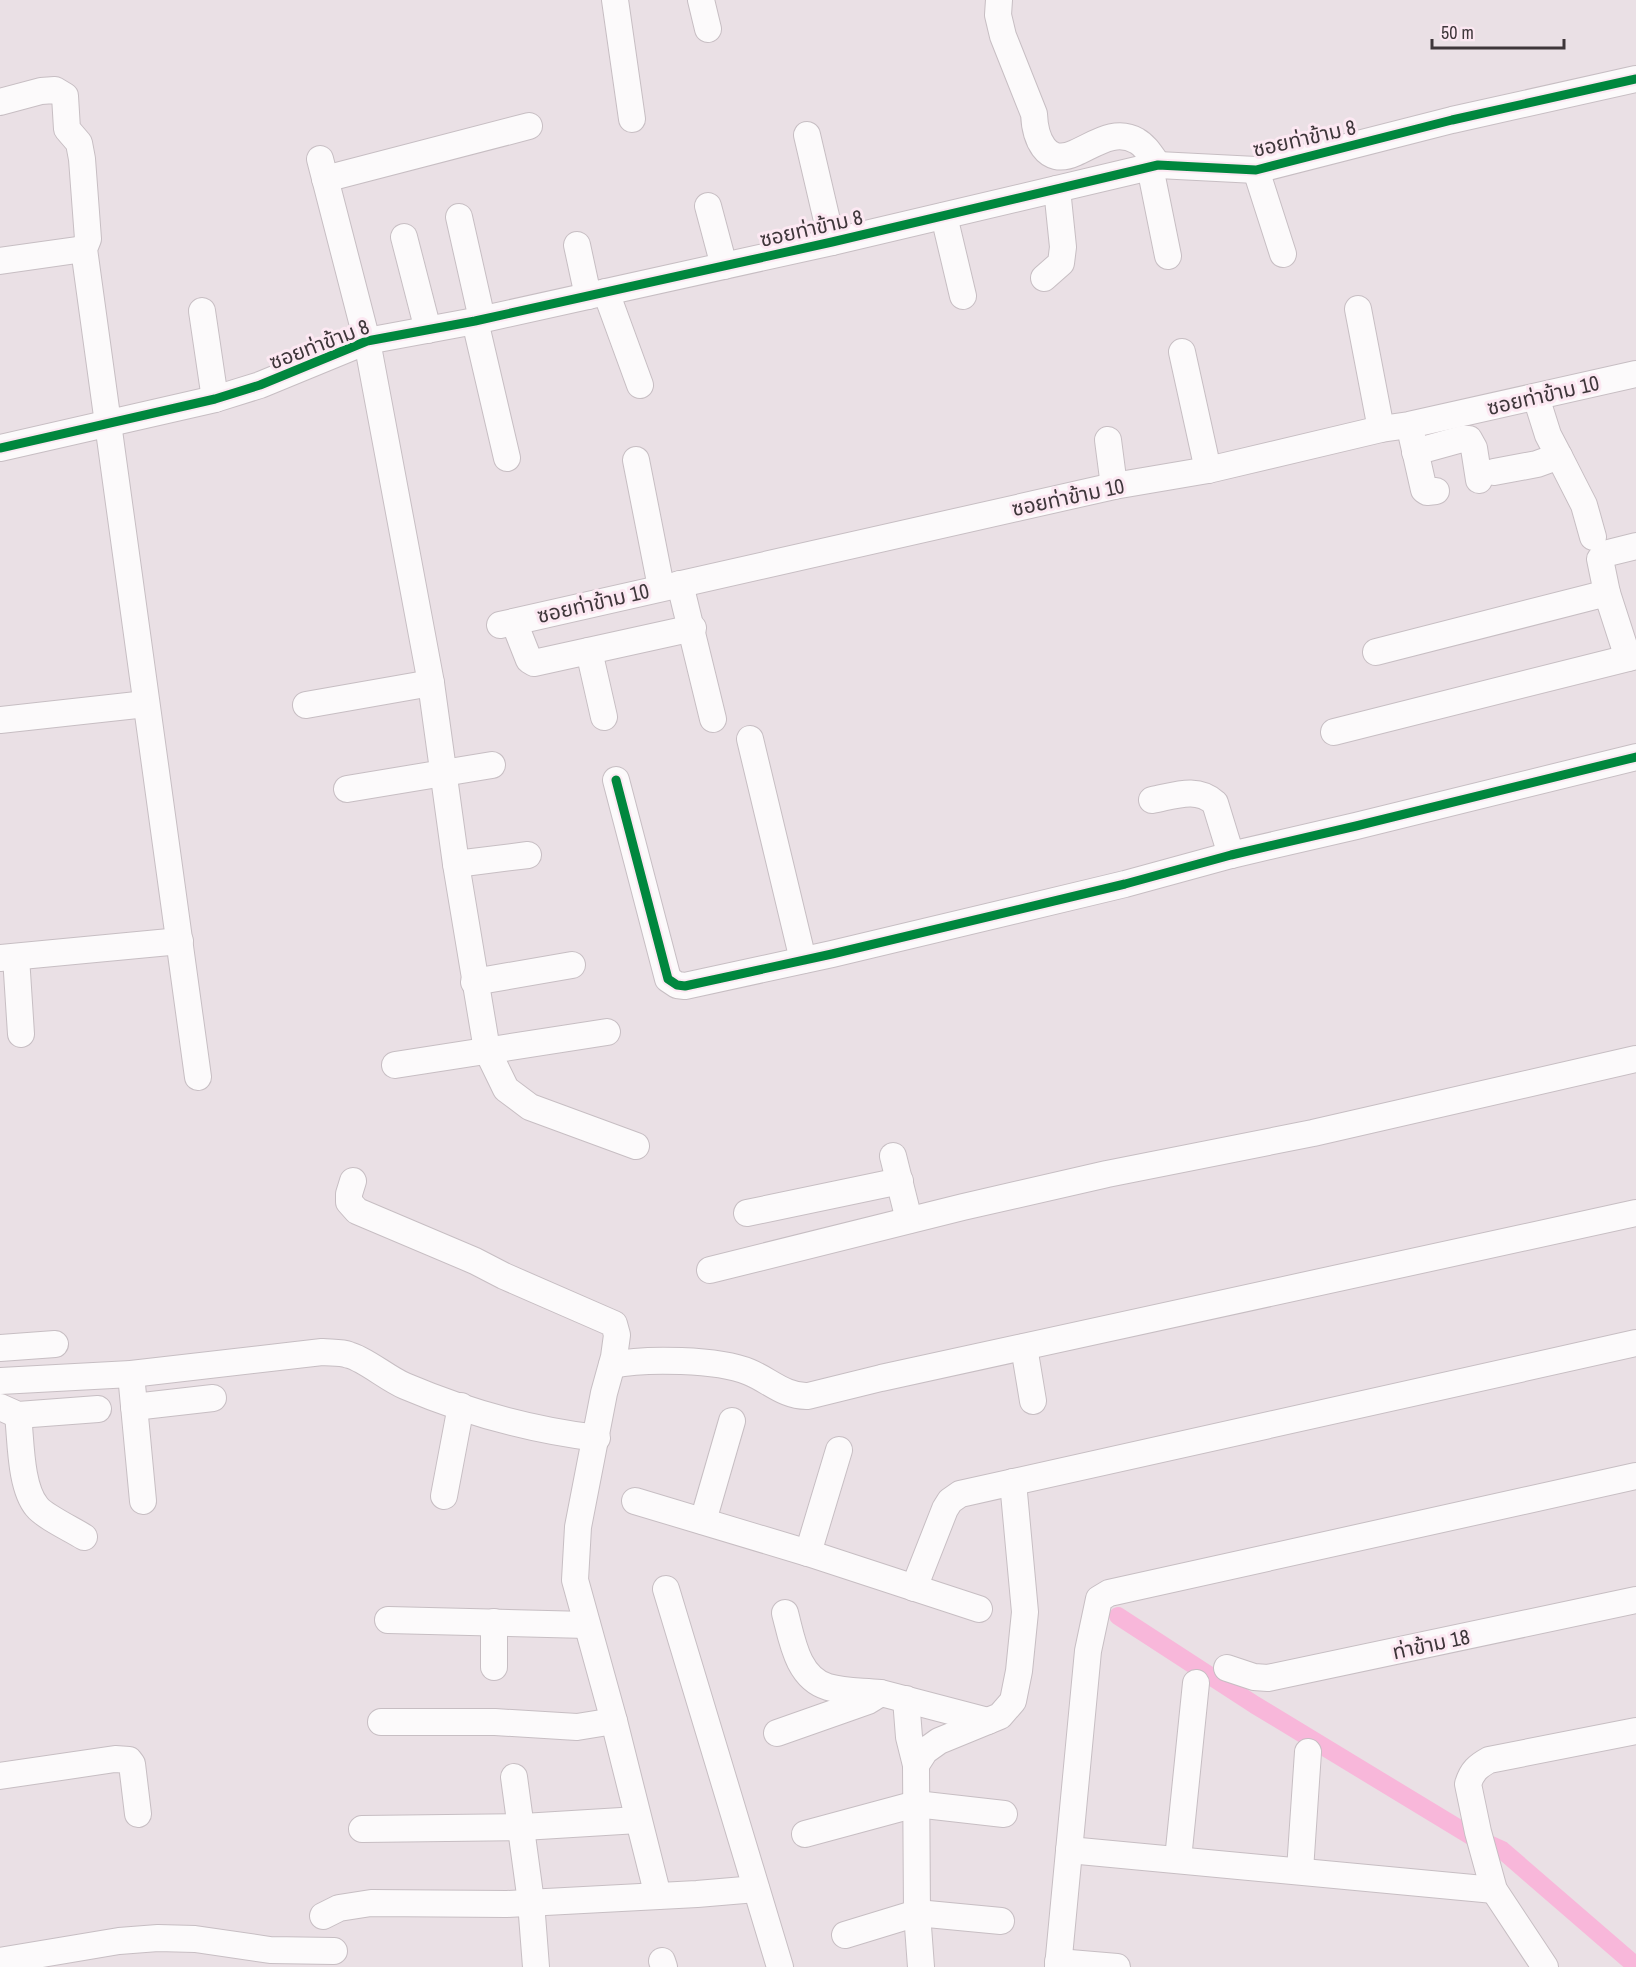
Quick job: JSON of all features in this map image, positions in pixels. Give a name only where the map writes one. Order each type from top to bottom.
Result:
[{"type":"street","points":[[615,0],[632,120]]},
{"type":"street","points":[[701,0],[708,29]]},
{"type":"street","points":[[999,0],[998,15],[1003,36],[1034,114],[1035,125],[1044,149],[1055,156],[1065,156],[1074,154],[1100,140],[1113,137],[1129,137],[1147,149],[1154,166],[1168,256]]},
{"type":"street","name":"ซอยท่าข้าม 8","points":[[0,448],[215,399],[260,385],[367,341],[479,320],[832,242],[1154,166],[1256,170],[1452,120],[1636,79]]},
{"type":"street","points":[[0,102],[41,91],[56,90],[65,96],[67,129],[80,143],[88,238],[84,249],[198,1077]]},
{"type":"street","points":[[529,126],[323,169],[367,341],[431,683],[474,982],[487,1050],[506,1089],[523,1103],[636,1146]]},
{"type":"street","points":[[807,135],[832,242]]},
{"type":"street","points":[[1256,170],[1283,254]]},
{"type":"street","points":[[1044,278],[1061,263],[1063,247],[1057,189]]},
{"type":"street","points":[[708,206],[724,266]]},
{"type":"street","points":[[944,216],[963,296]]},
{"type":"street","points":[[459,217],[507,458]]},
{"type":"street","points":[[404,237],[428,330]]},
{"type":"street","points":[[576,245],[640,385]]},
{"type":"street","points":[[0,261],[84,249]]},
{"type":"street","points":[[1358,309],[1381,429]]},
{"type":"street","points":[[202,311],[215,399]]},
{"type":"street","points":[[1182,352],[1208,470]]},
{"type":"street","name":"ซอยท่าข้าม 10","points":[[589,651],[534,663],[529,660],[507,623],[1113,486],[1208,470],[1381,429],[1409,425],[1636,374]]},
{"type":"street","points":[[1536,397],[1548,435],[1584,505],[1593,537]]},
{"type":"street","points":[[1409,425],[1424,489],[1427,492],[1436,491]]},
{"type":"street","points":[[1415,452],[1469,439],[1487,476],[1537,464],[1559,456]]},
{"type":"street","points":[[1108,440],[1113,486]]},
{"type":"street","points":[[636,460],[671,585],[693,628],[713,719]]},
{"type":"street","points":[[1334,732],[1548,680],[1632,657],[1607,593],[1600,559],[1604,554],[1636,546]]},
{"type":"street","points":[[1376,652],[1607,593]]},
{"type":"street","points":[[604,717],[589,651],[693,628]]},
{"type":"street","points":[[306,705],[431,683]]},
{"type":"street","points":[[0,720],[146,704]]},
{"type":"street","points":[[750,738],[803,960]]},
{"type":"street","points":[[616,780],[668,979],[670,982],[685,986],[1125,884],[1231,855],[1636,756]]},
{"type":"street","points":[[347,789],[492,765]]},
{"type":"street","points":[[1152,800],[1191,792],[1203,794],[1212,800],[1215,803],[1231,855]]},
{"type":"street","points":[[456,864],[528,855]]},
{"type":"street","points":[[21,1034],[8,957],[180,941]]},
{"type":"street","points":[[474,982],[572,965]]},
{"type":"street","points":[[395,1065],[607,1032]]},
{"type":"street","points":[[710,1270],[909,1220],[1107,1174],[1313,1133],[1636,1059]]},
{"type":"street","points":[[893,1156],[909,1220]]},
{"type":"street","points":[[353,1181],[349,1202],[357,1211],[614,1324],[617,1335],[612,1365],[604,1393],[578,1527],[575,1580],[614,1721],[658,1896]]},
{"type":"street","points":[[747,1214],[900,1181]]},
{"type":"street","points":[[612,1365],[639,1362],[699,1363],[734,1368],[749,1372],[797,1396],[808,1396],[881,1378],[1636,1214]]},
{"type":"street","points":[[914,1588],[945,1509],[950,1501],[960,1494],[1636,1343]]},
{"type":"street","points":[[0,1348],[55,1344]]},
{"type":"street","points":[[1024,1347],[1033,1401]]},
{"type":"street","points":[[0,1381],[131,1374],[322,1352],[339,1353],[351,1355],[405,1386],[461,1406],[513,1422],[560,1433],[597,1438]]},
{"type":"street","points":[[131,1374],[143,1501]]},
{"type":"street","points":[[134,1407],[213,1398]]},
{"type":"street","points":[[444,1496],[461,1406]]},
{"type":"street","points":[[84,1537],[37,1508],[30,1495],[9,1411],[98,1409]]},
{"type":"street","points":[[703,1521],[732,1421]]},
{"type":"street","points":[[808,1553],[839,1450]]},
{"type":"street","points":[[1117,1967],[1058,1965],[1088,1651],[1099,1599],[1109,1593],[1636,1476]]},
{"type":"street","points":[[916,1765],[925,1751],[939,1742],[1000,1716],[1013,1701],[1025,1612],[1013,1482]]},
{"type":"street","points":[[635,1501],[808,1553],[980,1609]]},
{"type":"street","points":[[666,1589],[780,1967]]},
{"type":"street","name":"ท่าข้าม 18","points":[[1227,1668],[1254,1677],[1268,1678],[1636,1600]]},
{"type":"street","points":[[785,1613],[797,1657],[814,1680],[835,1688],[880,1693],[988,1721]]},
{"type":"street","points":[[388,1620],[587,1625]]},
{"type":"street","points":[[494,1622],[494,1667]]},
{"type":"street","points":[[1179,1859],[1196,1683]]},
{"type":"street","points":[[777,1733],[868,1701],[880,1693]]},
{"type":"street","points":[[906,1699],[909,1737],[916,1765],[917,1913],[921,1967]]},
{"type":"street","points":[[381,1722],[495,1722],[577,1727],[614,1721]]},
{"type":"street","points":[[1545,1967],[1494,1890],[1468,1784],[1470,1777],[1477,1766],[1489,1760],[1636,1731]]},
{"type":"street","points":[[1300,1870],[1308,1752]]},
{"type":"street","points":[[0,1776],[108,1760],[129,1760],[132,1764],[138,1814]]},
{"type":"street","points":[[514,1777],[523,1827],[536,1967]]},
{"type":"street","points":[[805,1834],[916,1804],[1004,1814]]},
{"type":"street","points":[[363,1829],[523,1827],[638,1820]]},
{"type":"street","points":[[1069,1850],[1494,1890]]},
{"type":"street","points":[[0,1961],[119,1941],[158,1938],[195,1939],[270,1950],[331,1941],[339,1908],[371,1903],[507,1904],[756,1889]]},
{"type":"street","points":[[845,1935],[917,1913],[1001,1921]]},
{"type":"waterway","points":[[1118,1616],[1255,1705],[1471,1836],[1502,1850],[1636,1966]]},
{"type":"cycle path","points":[[0,448],[215,399],[260,385],[367,341],[475,321],[832,242],[1158,165],[1256,170],[1452,120],[1636,79]]},
{"type":"cycle path","points":[[616,780],[668,979],[677,985],[685,986],[832,954],[1125,884],[1231,855],[1636,757]]}]
